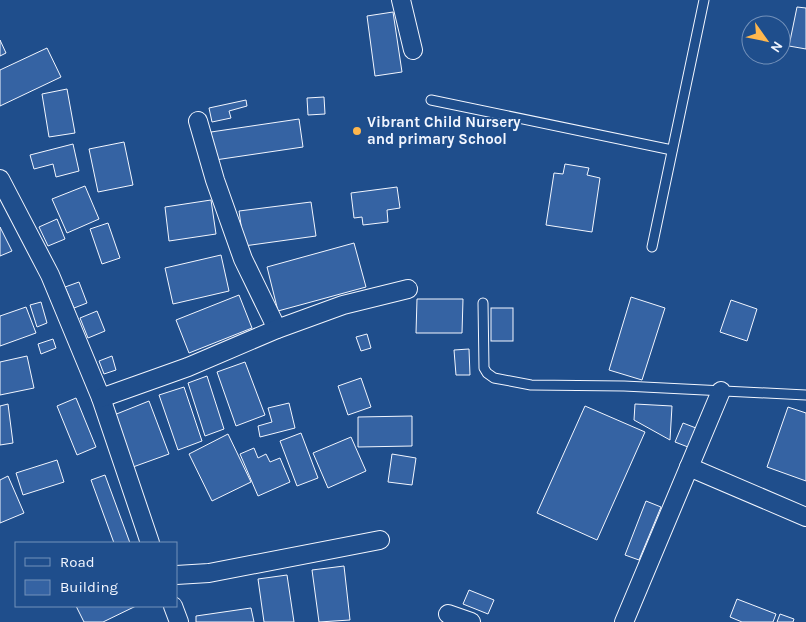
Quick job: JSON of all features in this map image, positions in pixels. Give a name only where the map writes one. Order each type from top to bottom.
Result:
[{"type":"street","points":[[401,0],[413,50]]},
{"type":"street","points":[[198,121],[215,180],[243,258],[277,329]]},
{"type":"street","points":[[0,178],[50,274],[101,398],[150,542]]},
{"type":"street","points":[[101,398],[188,367],[277,329],[343,305],[408,289]]},
{"type":"street","points":[[624,622],[721,391]]},
{"type":"street","points":[[689,467],[806,517]]},
{"type":"street","points":[[178,575],[209,573],[380,540]]},
{"type":"street","points":[[173,607],[179,622]]},
{"type":"street","points":[[448,614],[471,622]]},
{"type":"lane","points":[[652,247],[704,0]]},
{"type":"lane","points":[[431,100],[672,150]]},
{"type":"lane","points":[[483,303],[484,368],[494,378],[531,385],[624,386],[806,395]]},
{"type":"building","points":[[797,7],[806,8],[806,49],[791,46],[791,36]]},
{"type":"building","points":[[393,12],[402,72],[375,76],[367,16]]},
{"type":"building","points":[[0,40],[6,53],[0,56]]},
{"type":"building","points":[[47,48],[61,77],[0,106],[0,70]]},
{"type":"building","points":[[67,89],[75,133],[49,137],[42,94]]},
{"type":"building","points":[[324,97],[325,114],[308,115],[307,98]]},
{"type":"building","points":[[246,100],[247,106],[229,111],[231,118],[212,122],[209,108]]},
{"type":"building","points":[[299,119],[303,147],[215,160],[211,132]]},
{"type":"building","points":[[124,142],[133,185],[98,192],[89,149]]},
{"type":"building","points":[[73,144],[79,171],[56,177],[53,164],[34,169],[30,155]]},
{"type":"building","points":[[565,164],[589,168],[587,175],[600,178],[592,232],[546,225],[554,173],[563,174]]},
{"type":"building","points":[[85,186],[99,219],[67,233],[52,199]]},
{"type":"building","points":[[397,187],[400,208],[387,210],[388,222],[363,225],[362,217],[354,218],[351,193]]},
{"type":"building","points":[[211,200],[216,234],[169,241],[165,207]]},
{"type":"building","points":[[311,202],[316,236],[244,246],[239,211]]},
{"type":"building","points":[[57,219],[65,239],[48,246],[39,227]]},
{"type":"building","points":[[108,223],[120,258],[102,264],[90,229]]},
{"type":"building","points":[[0,227],[12,251],[0,256]]},
{"type":"building","points":[[354,243],[366,287],[278,311],[267,267]]},
{"type":"building","points":[[221,255],[229,291],[173,304],[165,268]]},
{"type":"building","points":[[79,282],[87,303],[74,308],[65,287]]},
{"type":"building","points":[[239,295],[252,328],[189,353],[176,320]]},
{"type":"building","points":[[631,297],[665,308],[642,380],[609,370]]},
{"type":"building","points":[[417,299],[463,299],[462,333],[416,333]]},
{"type":"building","points":[[731,300],[757,309],[747,341],[720,332]]},
{"type":"building","points":[[41,302],[47,323],[37,327],[30,305]]},
{"type":"building","points":[[26,307],[36,333],[0,346],[0,316]]},
{"type":"building","points":[[491,308],[513,308],[513,341],[491,341]]},
{"type":"building","points":[[97,311],[105,331],[88,338],[80,318]]},
{"type":"building","points":[[367,334],[371,348],[361,351],[356,337]]},
{"type":"building","points":[[53,339],[56,348],[41,354],[38,344]]},
{"type":"building","points":[[469,349],[470,375],[456,375],[454,350]]},
{"type":"building","points":[[27,356],[34,388],[0,395],[0,362]]},
{"type":"building","points":[[112,356],[116,370],[104,374],[99,361]]},
{"type":"building","points":[[245,362],[265,415],[236,426],[217,372]]},
{"type":"building","points":[[207,376],[224,429],[205,436],[188,383]]},
{"type":"building","points":[[361,378],[371,407],[348,415],[338,386]]},
{"type":"building","points":[[184,387],[202,441],[178,450],[159,395]]},
{"type":"building","points":[[76,398],[96,447],[77,455],[57,406]]},
{"type":"building","points":[[149,401],[169,454],[133,467],[114,415]]},
{"type":"building","points":[[289,403],[295,428],[260,437],[258,426],[272,422],[268,408]]},
{"type":"building","points":[[8,404],[13,443],[0,445],[0,406]]},
{"type":"building","points":[[635,404],[672,406],[670,440],[634,420]]},
{"type":"building","points":[[585,406],[645,432],[597,540],[537,513]]},
{"type":"building","points":[[788,407],[806,413],[806,481],[767,467]]},
{"type":"building","points":[[412,416],[412,446],[358,447],[358,417]]},
{"type":"building","points":[[683,423],[696,428],[688,447],[675,442]]},
{"type":"building","points":[[301,433],[318,478],[297,486],[280,441]]},
{"type":"building","points":[[228,434],[251,482],[212,501],[189,454]]},
{"type":"building","points":[[351,437],[366,471],[328,488],[313,453]]},
{"type":"building","points":[[254,448],[258,458],[266,454],[270,462],[280,458],[290,482],[258,496],[240,454]]},
{"type":"building","points":[[392,454],[416,458],[412,485],[388,482]]},
{"type":"building","points":[[57,460],[64,482],[23,495],[16,473]]},
{"type":"building","points":[[105,475],[130,542],[114,542],[91,480]]},
{"type":"building","points":[[8,476],[24,513],[0,523],[0,480]]},
{"type":"building","points":[[646,501],[661,507],[639,560],[625,555]]},
{"type":"building","points":[[344,566],[350,620],[319,622],[312,570]]},
{"type":"building","points":[[287,575],[294,622],[264,622],[258,579]]},
{"type":"building","points":[[469,590],[494,600],[488,614],[463,604]]},
{"type":"building","points":[[737,599],[776,614],[773,622],[742,622],[730,617]]},
{"type":"building","points":[[76,607],[134,607],[103,622],[84,622]]},
{"type":"building","points":[[251,608],[254,622],[196,622],[196,616]]},
{"type":"building","points":[[780,614],[794,619],[793,622],[777,622]]},
{"type":"place","name":"Vibrant Child Nursery and primary School","points":[[357,131]]}]
